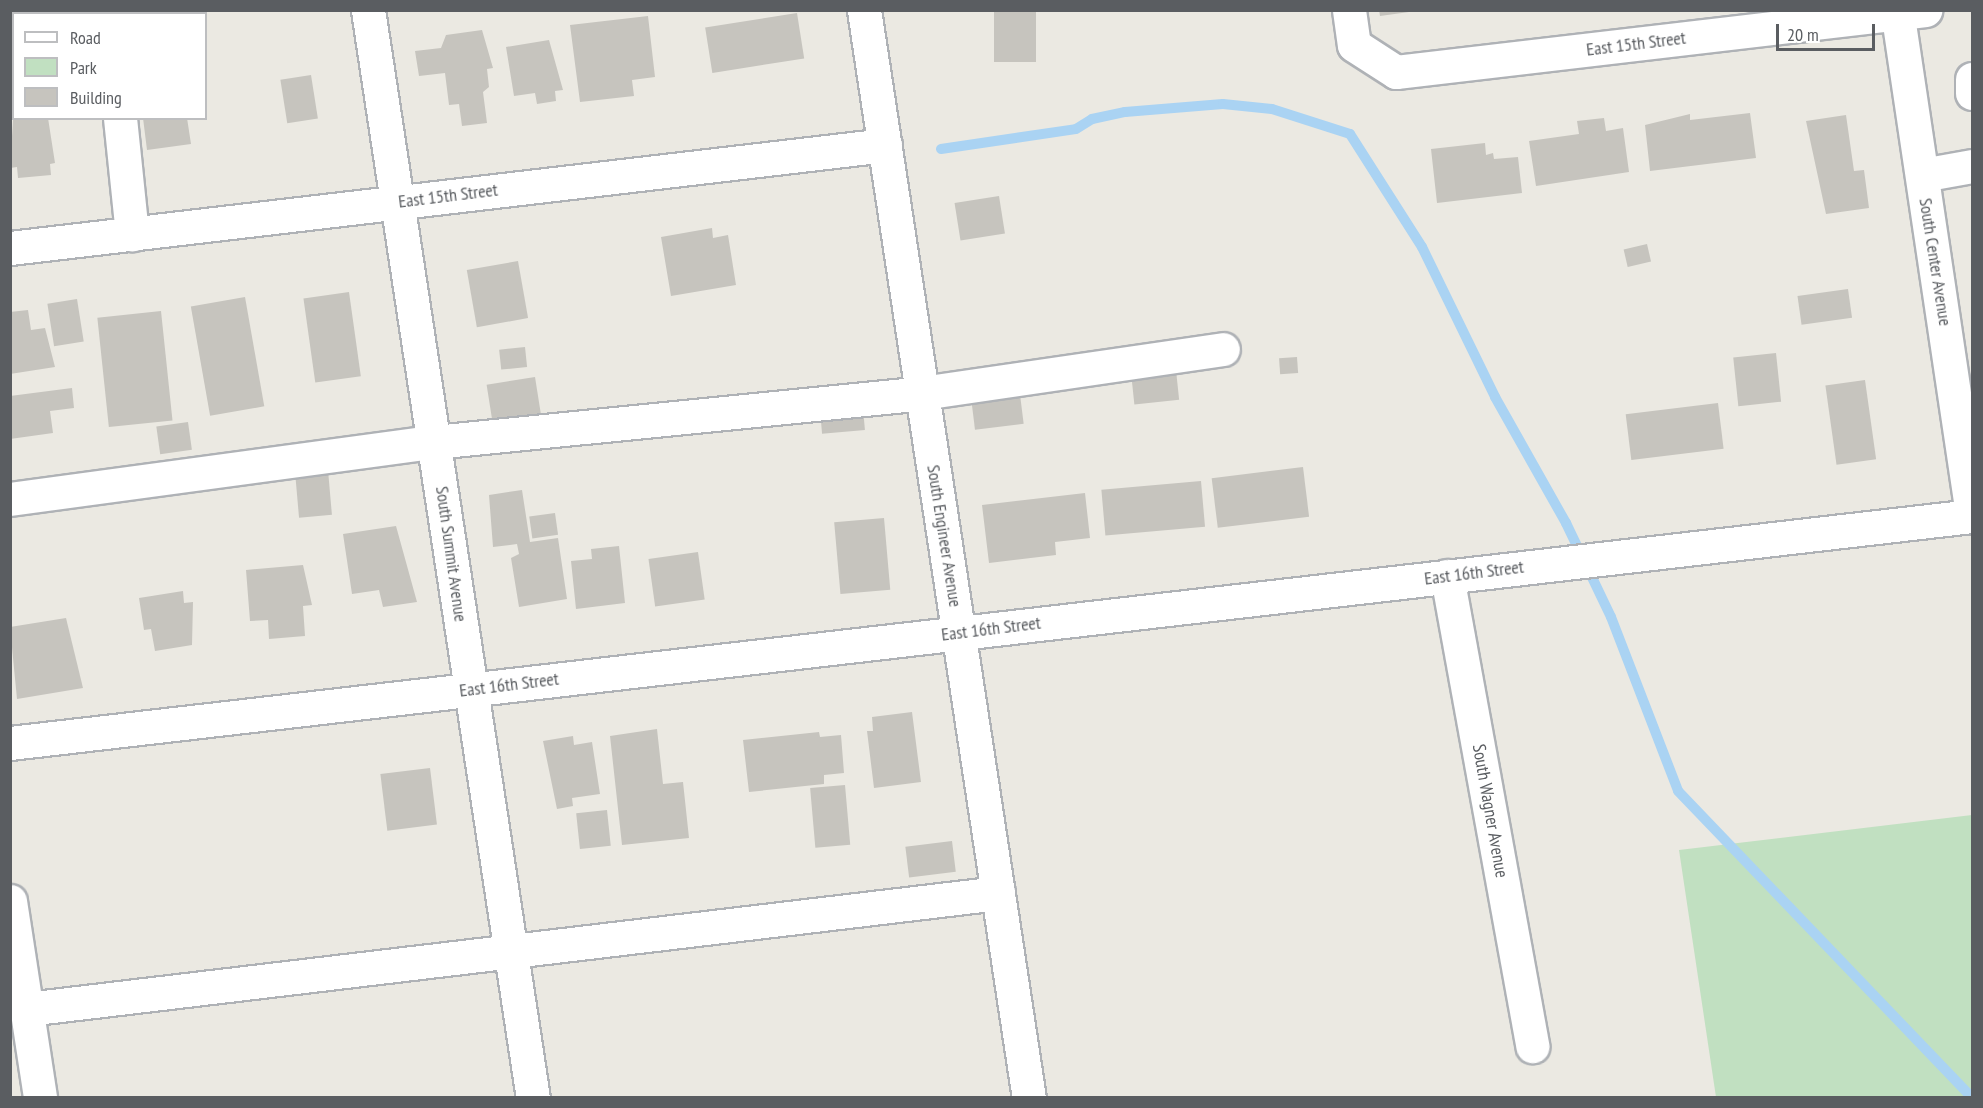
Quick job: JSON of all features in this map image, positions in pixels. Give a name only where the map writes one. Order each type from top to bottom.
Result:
[{"type":"street","name":"South Summit Avenue","points":[[368,10],[533,1098]]},
{"type":"street","name":"South Engineer Avenue","points":[[864,10],[1029,1098]]},
{"type":"street","name":"East 15th Street","points":[[1349,10],[1354,45],[1396,72],[1907,12]]},
{"type":"street","name":"South Center Avenue","points":[[1907,12],[1922,175],[1972,515]]},
{"type":"street","points":[[1972,79],[1972,93]]},
{"type":"street","points":[[120,120],[132,234]]},
{"type":"street","name":"East 15th Street","points":[[10,248],[885,145]]},
{"type":"street","points":[[1922,175],[1972,166]]},
{"type":"street","points":[[10,499],[434,442],[922,393],[1223,349]]},
{"type":"street","name":"East 16th Street","points":[[10,743],[1972,515]]},
{"type":"street","name":"South Wagner Avenue","points":[[1447,576],[1532,1046]]},
{"type":"street","points":[[27,1009],[511,953],[998,893]]},
{"type":"street","points":[[10,902],[40,1098]]},
{"type":"green space","points":[[1972,815],[1972,1097],[1716,1097],[1679,850]]},
{"type":"building","points":[[131,10],[177,10],[177,12],[131,12]]},
{"type":"building","points":[[994,10],[1036,10],[1036,62],[994,62]]},
{"type":"building","points":[[1379,10],[1409,10],[1409,12],[1380,16]]},
{"type":"building","points":[[797,13],[804,58],[712,73],[705,28]]},
{"type":"building","points":[[648,16],[655,77],[632,80],[634,96],[580,102],[570,25]]},
{"type":"building","points":[[482,30],[493,68],[487,69],[489,87],[483,92],[487,123],[462,126],[459,104],[449,105],[445,73],[419,76],[415,51],[441,48],[446,35]]},
{"type":"building","points":[[549,40],[563,90],[555,91],[556,101],[537,104],[535,93],[514,96],[506,47]]},
{"type":"building","points":[[311,75],[318,118],[287,123],[280,80]]},
{"type":"building","points":[[1750,113],[1756,158],[1650,171],[1645,125],[1690,114],[1690,120]]},
{"type":"building","points":[[1846,115],[1854,171],[1864,170],[1869,208],[1826,214],[1806,121]]},
{"type":"building","points":[[1604,118],[1606,131],[1623,128],[1629,172],[1536,186],[1529,141],[1579,134],[1577,121]]},
{"type":"building","points":[[13,120],[48,120],[55,163],[50,164],[51,175],[18,178],[17,167],[10,168]]},
{"type":"building","points":[[143,120],[187,120],[191,144],[147,150]]},
{"type":"building","points":[[1485,143],[1486,155],[1493,153],[1494,159],[1518,157],[1522,193],[1437,203],[1431,149]]},
{"type":"building","points":[[999,196],[1005,234],[960,241],[955,203]]},
{"type":"building","points":[[712,228],[713,238],[728,235],[736,285],[671,296],[661,237]]},
{"type":"building","points":[[1647,244],[1651,262],[1628,267],[1624,249]]},
{"type":"building","points":[[518,261],[528,318],[477,327],[467,270]]},
{"type":"building","points":[[1848,289],[1852,318],[1802,325],[1797,296]]},
{"type":"building","points":[[349,292],[361,376],[315,383],[303,298]]},
{"type":"building","points":[[245,297],[264,406],[210,416],[191,307]]},
{"type":"building","points":[[77,299],[84,341],[54,346],[47,304]]},
{"type":"building","points":[[28,310],[31,330],[45,328],[55,367],[10,374],[10,312]]},
{"type":"building","points":[[161,311],[172,420],[109,427],[97,318]]},
{"type":"building","points":[[525,347],[527,367],[501,370],[499,350]]},
{"type":"building","points":[[1776,353],[1781,402],[1738,406],[1733,357]]},
{"type":"building","points":[[1297,357],[1298,373],[1280,374],[1279,358]]},
{"type":"building","points":[[1176,370],[1179,400],[1134,405],[1131,375]]},
{"type":"building","points":[[535,377],[541,414],[492,421],[487,385]]},
{"type":"building","points":[[1865,380],[1876,459],[1837,465],[1825,386]]},
{"type":"building","points":[[1019,386],[1024,424],[975,430],[970,392]]},
{"type":"building","points":[[72,388],[74,408],[50,411],[53,433],[10,439],[10,396]]},
{"type":"building","points":[[1718,403],[1724,449],[1631,460],[1626,414]]},
{"type":"building","points":[[863,408],[865,430],[822,434],[820,412]]},
{"type":"building","points":[[188,422],[192,450],[160,454],[156,426]]},
{"type":"building","points":[[1303,467],[1309,517],[1218,528],[1212,478]]},
{"type":"building","points":[[328,470],[332,515],[299,518],[295,473]]},
{"type":"building","points":[[1201,481],[1205,527],[1105,536],[1101,490]]},
{"type":"building","points":[[522,490],[530,542],[558,538],[567,599],[519,607],[511,558],[519,554],[517,544],[493,547],[489,495]]},
{"type":"building","points":[[1085,493],[1090,538],[1055,542],[1056,555],[989,563],[982,505]]},
{"type":"building","points":[[555,513],[558,535],[532,538],[529,517]]},
{"type":"building","points":[[884,518],[890,590],[840,594],[834,522]]},
{"type":"building","points":[[396,526],[417,602],[383,607],[379,590],[352,594],[343,534]]},
{"type":"building","points":[[619,546],[625,603],[576,609],[571,561],[592,559],[591,549]]},
{"type":"building","points":[[698,552],[705,600],[655,606],[648,559]]},
{"type":"building","points":[[303,565],[312,605],[303,606],[305,636],[269,639],[268,620],[250,621],[246,570]]},
{"type":"building","points":[[183,591],[184,603],[193,602],[192,645],[155,651],[151,629],[144,630],[139,598]]},
{"type":"building","points":[[66,618],[83,688],[17,699],[10,627]]},
{"type":"building","points":[[912,712],[921,782],[874,788],[867,731],[873,731],[872,717]]},
{"type":"building","points":[[657,729],[663,784],[683,782],[689,838],[622,845],[610,736]]},
{"type":"building","points":[[819,732],[820,737],[841,735],[844,773],[824,775],[824,784],[749,792],[743,740]]},
{"type":"building","points":[[573,736],[574,745],[592,742],[600,794],[572,798],[573,806],[557,809],[543,741]]},
{"type":"building","points":[[430,768],[437,825],[387,831],[380,774]]},
{"type":"building","points":[[845,785],[850,845],[815,848],[810,788]]},
{"type":"building","points":[[607,810],[611,846],[580,849],[576,813]]},
{"type":"building","points":[[952,841],[956,872],[909,877],[905,847]]},
{"type":"waterway","points":[[941,149],[1076,129],[1092,119],[1125,112],[1223,104],[1272,109],[1350,134],[1422,247],[1495,397],[1566,523],[1611,617],[1678,791],[1972,1098]]}]
